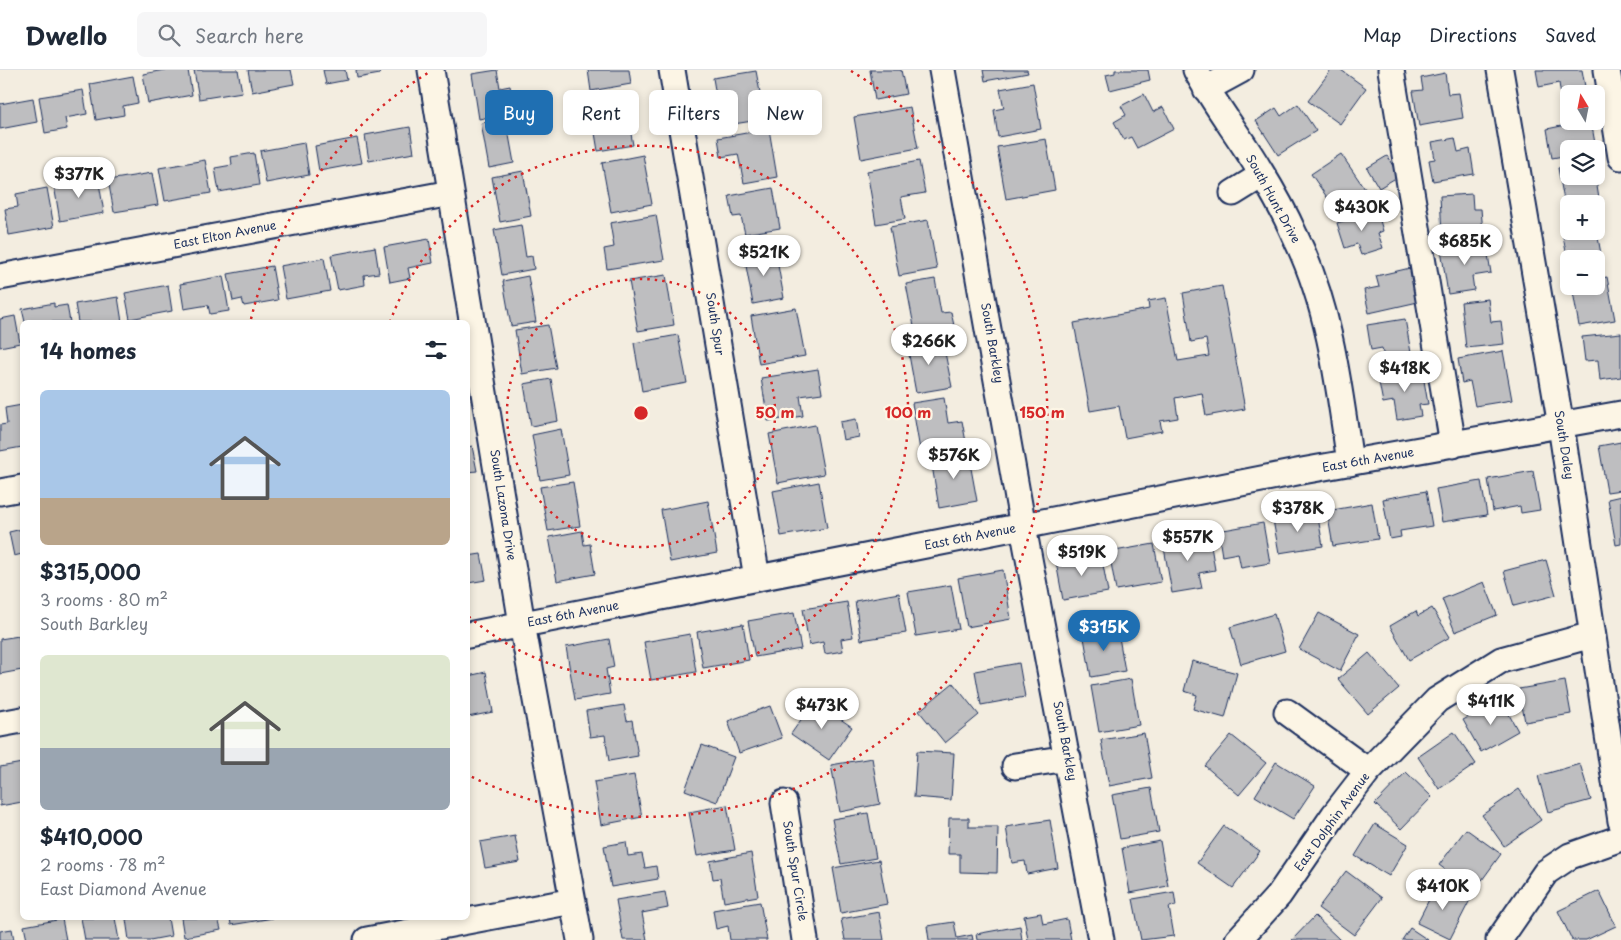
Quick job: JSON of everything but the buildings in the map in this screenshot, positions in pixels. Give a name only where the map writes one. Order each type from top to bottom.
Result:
[{"type":"street","name":"South Lazona Drive","points":[[431,70],[451,193],[466,320]]},
{"type":"street","name":"South Spur","points":[[672,70],[757,578]]},
{"type":"street","name":"South Barkley","points":[[942,70],[1023,527],[1101,940]]},
{"type":"street","name":"South Hunt Drive","points":[[1241,70],[1201,80],[1262,174],[1296,237],[1321,302],[1335,358],[1350,463]]},
{"type":"street","points":[[1391,70],[1453,445]]},
{"type":"street","name":"South Daley","points":[[1500,70],[1561,426],[1621,821]]},
{"type":"street","points":[[1607,70],[1621,157]]},
{"type":"street","points":[[1233,193],[1262,174]]},
{"type":"street","name":"East Elton Avenue","points":[[0,277],[451,193]]},
{"type":"street","name":"South Lazona Drive","points":[[470,353],[476,403],[522,624],[580,940]]},
{"type":"street","name":"East 6th Avenue","points":[[470,635],[1350,463],[1621,414]]},
{"type":"street","points":[[0,492],[20,488]]},
{"type":"street","name":"East Dolphin Avenue","points":[[1238,940],[1279,895],[1334,815],[1368,771],[1437,700],[1501,660],[1592,634]]},
{"type":"street","points":[[1287,712],[1368,771]]},
{"type":"street","points":[[0,724],[20,720]]},
{"type":"street","points":[[1015,766],[1068,758]]},
{"type":"street","name":"South Spur Circle","points":[[784,803],[805,940]]},
{"type":"street","points":[[1500,940],[1546,872],[1570,856],[1621,838]]},
{"type":"street","points":[[367,940],[573,901]]}]
